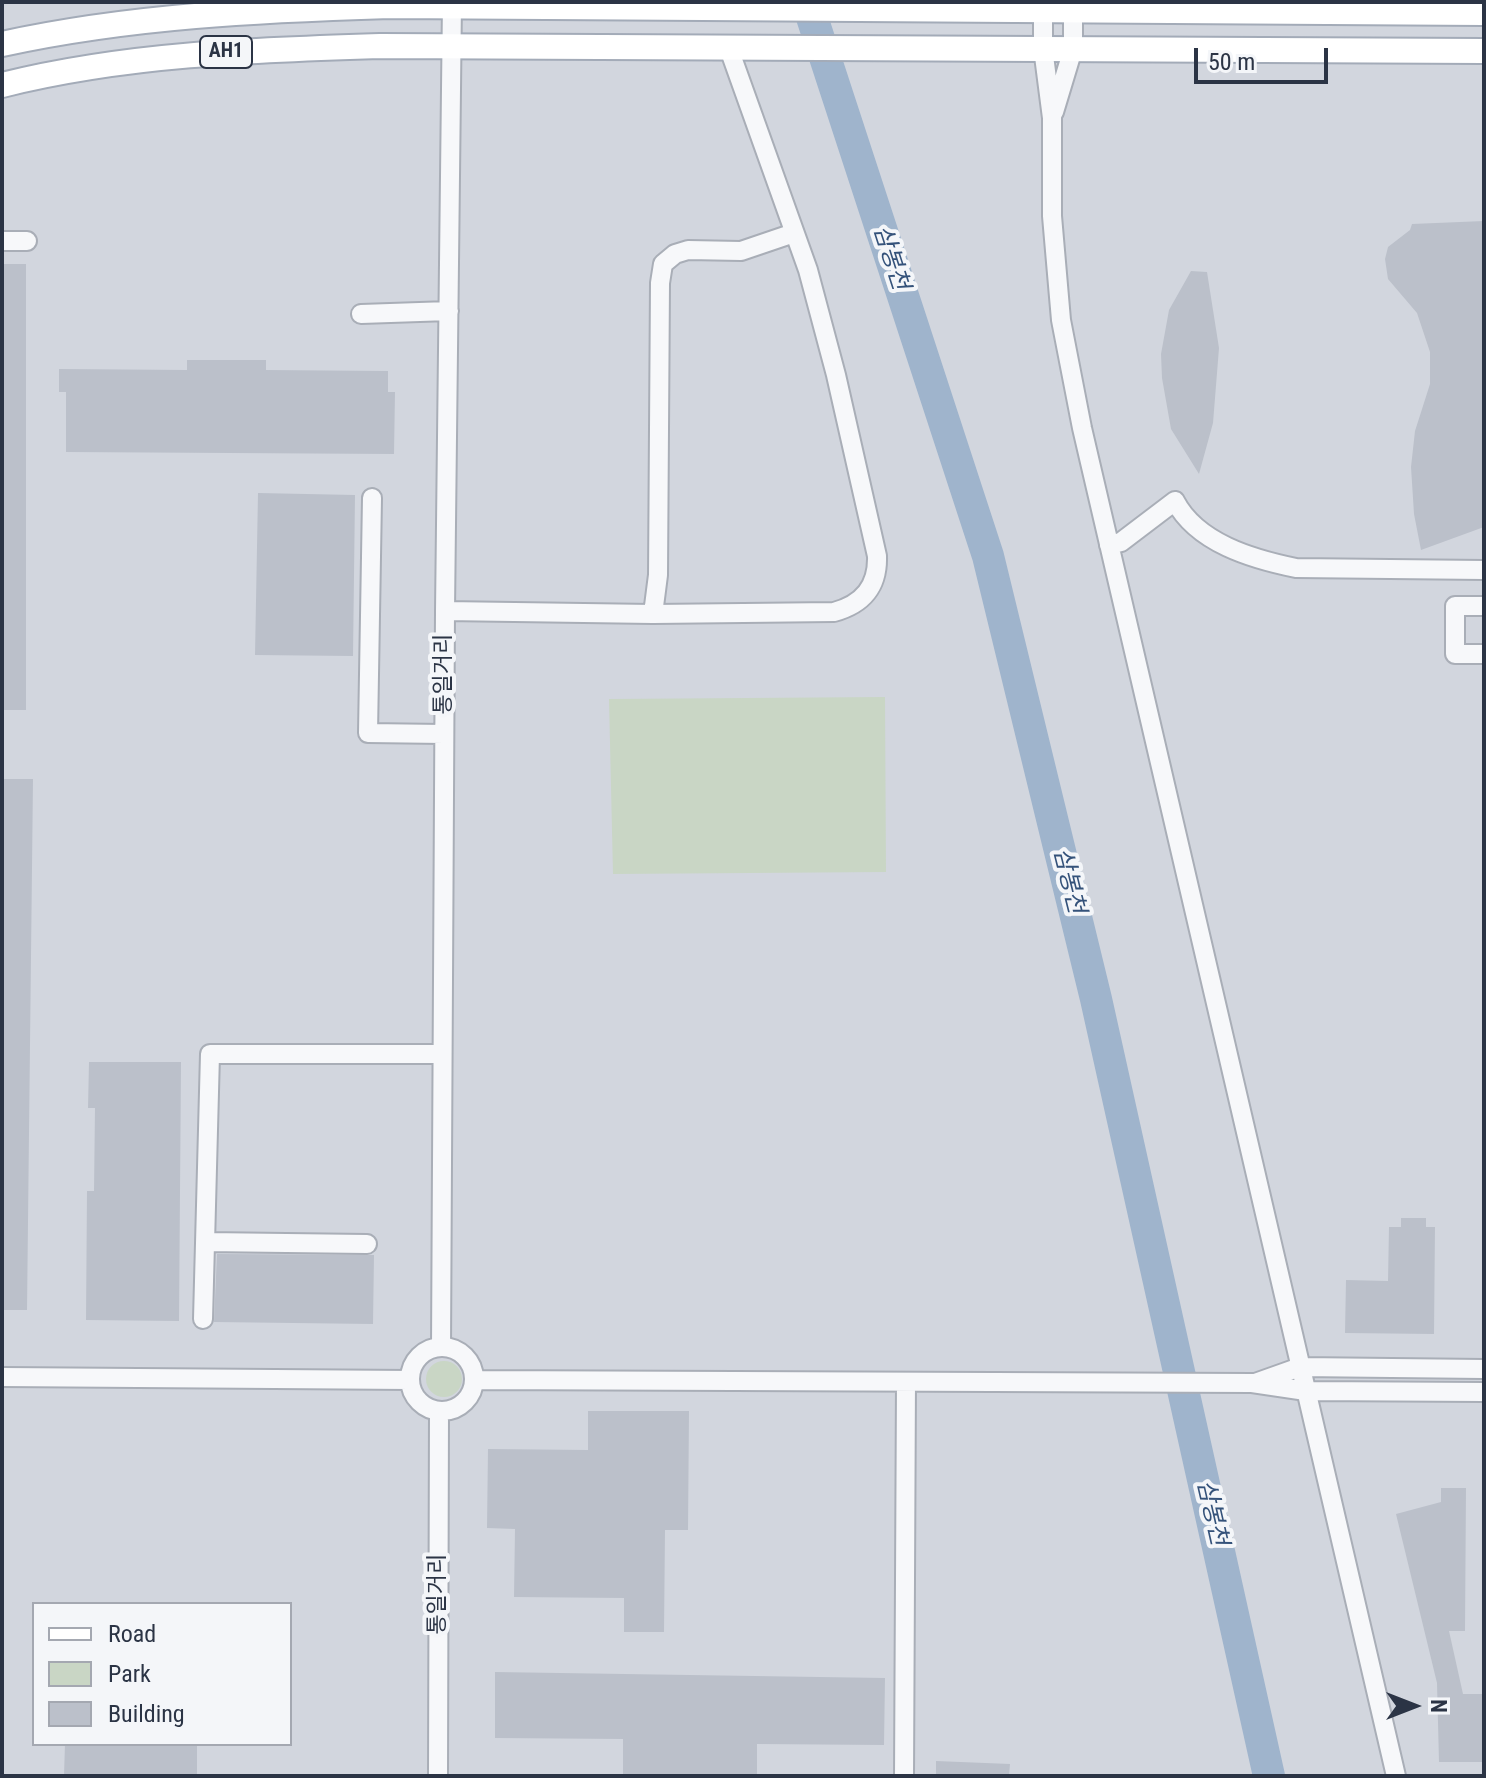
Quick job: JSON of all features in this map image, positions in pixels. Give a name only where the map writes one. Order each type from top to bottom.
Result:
[{"type":"main road","name":"AH1","points":[[2,44],[97,27],[220,14],[452,4],[898,9],[1073,6],[1484,13]]},
{"type":"main road","name":"AH1","points":[[2,85],[83,67],[199,53],[452,45],[1484,51]]},
{"type":"street","name":"통일거리","points":[[441,1347],[452,4]]},
{"type":"street","points":[[1043,6],[1043,48],[1052,118],[1052,216],[1061,320],[1082,428],[1396,1776]]},
{"type":"street","points":[[1052,118],[1073,49],[1073,6]]},
{"type":"street","points":[[445,611],[653,614],[834,612],[850,608],[862,599],[873,584],[878,572],[877,556],[836,375],[808,270],[728,46]]},
{"type":"street","points":[[653,614],[658,575],[660,283],[663,264],[675,254],[688,250],[741,251],[794,233]]},
{"type":"street","points":[[2,241],[27,241]]},
{"type":"street","points":[[361,314],[449,311]]},
{"type":"street","points":[[372,498],[368,733],[444,734]]},
{"type":"street","points":[[1109,545],[1121,542],[1175,501],[1183,516],[1224,545],[1253,558],[1281,565],[1296,568],[1484,570]]},
{"type":"street","points":[[1484,606],[1455,606],[1455,654],[1484,654]]},
{"type":"street","points":[[203,1319],[210,1054],[441,1054]]},
{"type":"street","points":[[206,1242],[367,1244]]},
{"type":"street","points":[[441,1347],[451,1348],[464,1356],[471,1365],[475,1380],[464,1404],[449,1411],[439,1411],[418,1401],[410,1380],[411,1370],[419,1357],[426,1351],[441,1347]]},
{"type":"street","points":[[1252,1383],[1300,1367],[1484,1369]]},
{"type":"street","points":[[2,1377],[410,1380]]},
{"type":"street","points":[[475,1380],[1252,1383],[1306,1391],[1484,1392]]},
{"type":"street","points":[[904,1776],[906,1382]]},
{"type":"street","name":"통일거리","points":[[438,1776],[439,1411]]},
{"type":"shaded area","points":[[2,2],[1484,2],[1484,1776],[2,1776]]},
{"type":"green space","points":[[885,697],[886,872],[613,874],[609,699]]},
{"type":"green space","points":[[444,1361],[457,1366],[462,1379],[457,1392],[444,1397],[431,1392],[426,1379],[431,1366]]},
{"type":"building","points":[[1484,221],[1484,527],[1421,550],[1414,514],[1411,467],[1415,431],[1430,384],[1430,352],[1417,313],[1388,279],[1385,259],[1388,247],[1410,230],[1412,224]]},
{"type":"building","points":[[2,264],[26,264],[26,710],[2,710]]},
{"type":"building","points":[[1191,271],[1207,272],[1219,348],[1213,423],[1199,474],[1171,429],[1161,354],[1169,310]]},
{"type":"building","points":[[187,360],[266,360],[266,370],[388,371],[388,392],[395,392],[394,454],[66,452],[66,392],[59,392],[59,369],[187,370]]},
{"type":"building","points":[[258,493],[355,495],[353,656],[255,655]]},
{"type":"building","points":[[2,779],[33,779],[27,1310],[2,1310]]},
{"type":"building","points":[[89,1062],[181,1062],[179,1321],[86,1320],[87,1191],[94,1191],[95,1108],[88,1108]]},
{"type":"building","points":[[1401,1218],[1426,1218],[1426,1227],[1435,1227],[1434,1334],[1345,1333],[1346,1280],[1388,1281],[1389,1227],[1401,1227]]},
{"type":"building","points":[[217,1254],[374,1255],[373,1324],[214,1322]]},
{"type":"building","points":[[588,1411],[689,1411],[688,1530],[665,1530],[664,1632],[624,1632],[624,1598],[514,1597],[515,1529],[487,1528],[488,1449],[588,1450]]},
{"type":"building","points":[[1441,1488],[1466,1488],[1465,1631],[1449,1631],[1463,1694],[1484,1694],[1484,1762],[1439,1762],[1437,1683],[1396,1514],[1441,1502]]},
{"type":"building","points":[[495,1672],[885,1678],[884,1745],[757,1744],[757,1776],[623,1776],[623,1739],[495,1738]]},
{"type":"building","points":[[65,1746],[197,1746],[197,1776],[64,1776]]},
{"type":"building","points":[[936,1761],[1010,1764],[1009,1776],[936,1776]]},
{"type":"waterway","name":"삼봉천","points":[[807,2],[988,556],[1096,999],[1269,1776]]}]
